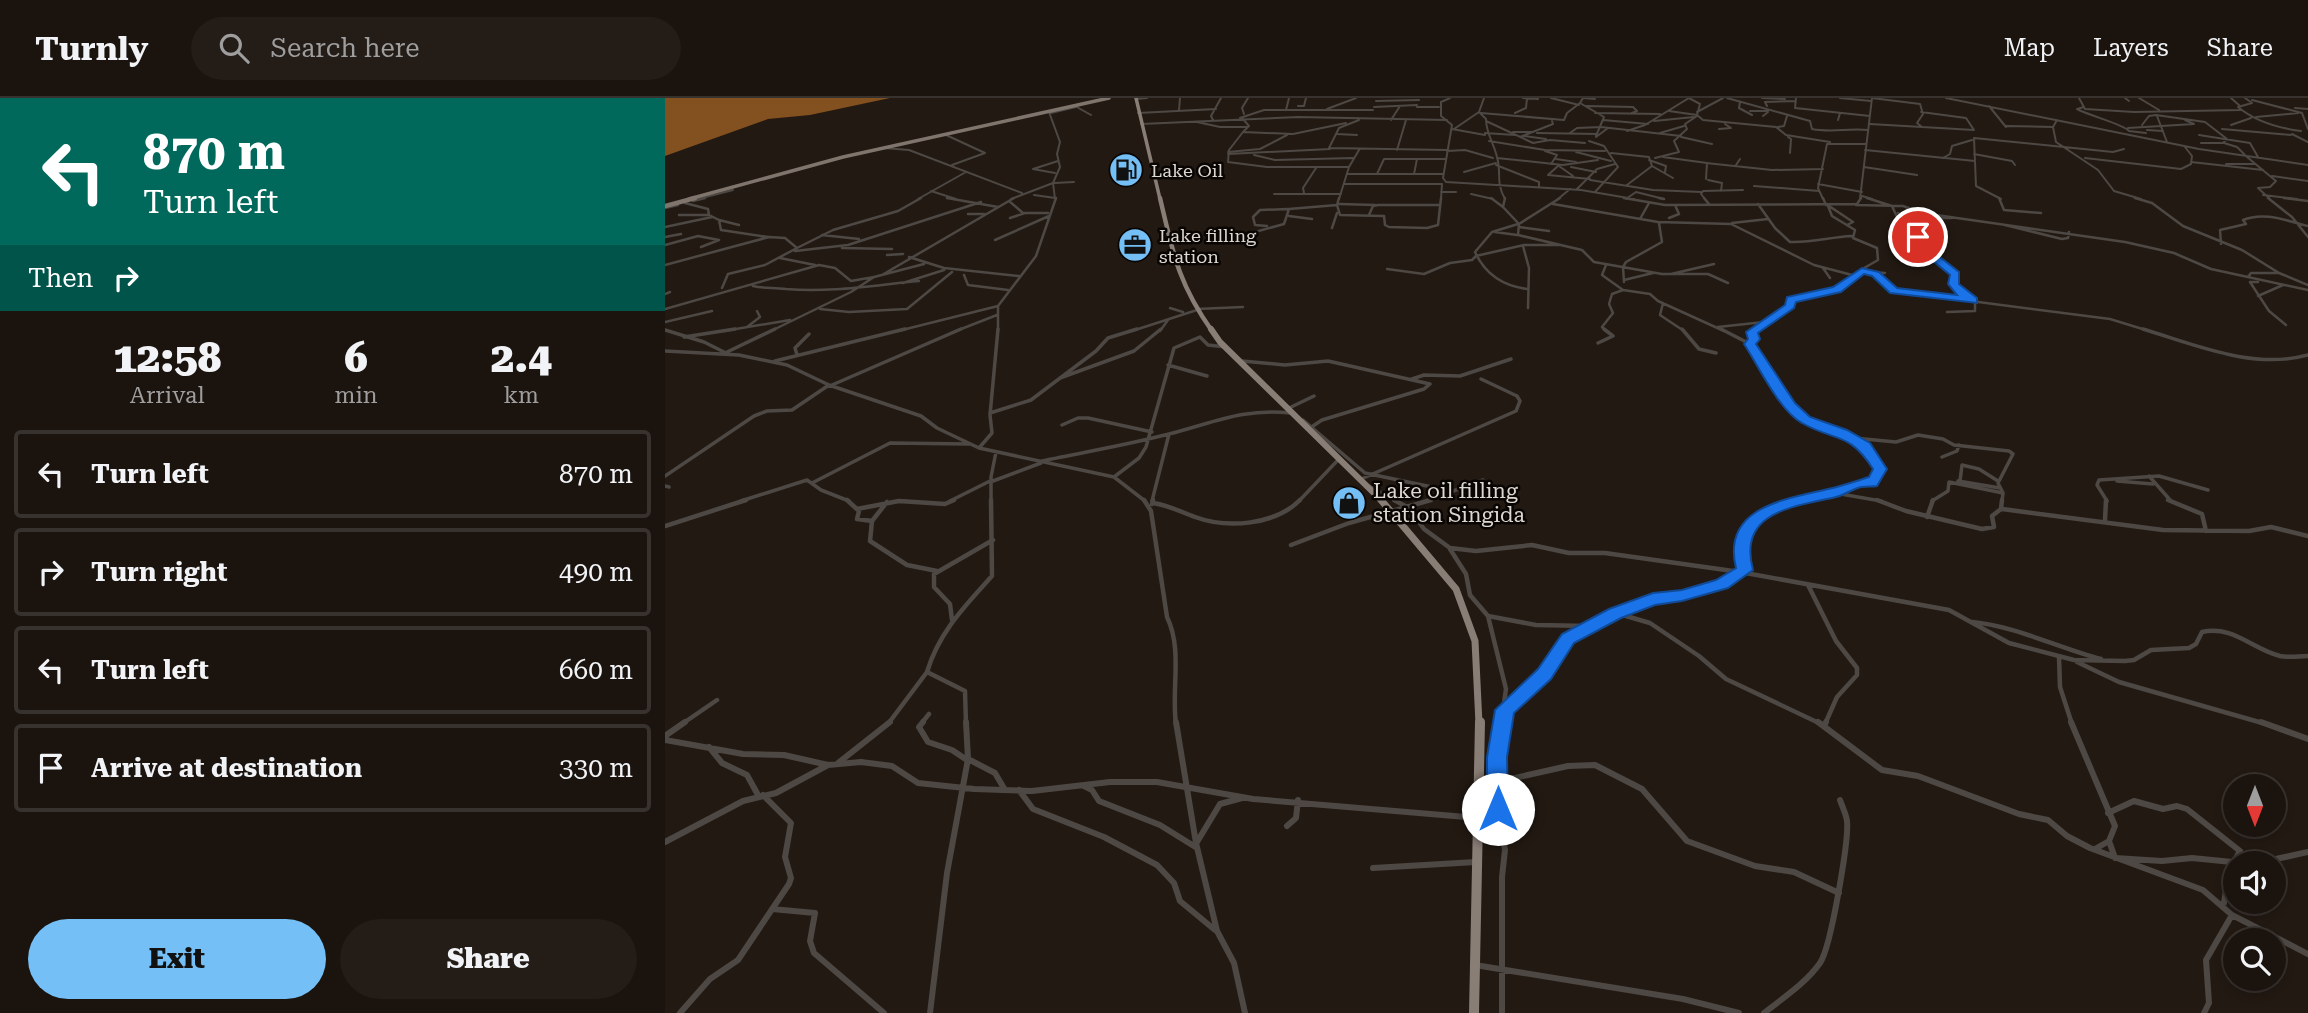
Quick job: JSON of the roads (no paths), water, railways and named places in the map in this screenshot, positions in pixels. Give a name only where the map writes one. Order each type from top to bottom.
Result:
[{"type":"highway","points":[[1136,99],[1178,273],[1197,310],[1238,360],[1392,512],[1457,589],[1475,641],[1480,667],[1474,1013]]},
{"type":"main road","points":[[665,207],[884,148],[1109,98]]},
{"type":"street","points":[[1136,99],[1147,98]]},
{"type":"street","points":[[1178,110],[1181,108],[1180,98]]},
{"type":"street","points":[[1213,120],[1210,117],[1221,98]]},
{"type":"street","points":[[1248,98],[1242,107],[1243,117],[1249,127]]},
{"type":"street","points":[[1286,110],[1289,98]]},
{"type":"street","points":[[1298,106],[1305,105],[1306,98]]},
{"type":"street","points":[[1323,110],[1356,98]]},
{"type":"street","points":[[1141,124],[1239,119],[1261,110],[1323,110],[1401,105],[1439,107],[1448,98]]},
{"type":"street","points":[[1526,107],[1525,98],[1538,99]]},
{"type":"street","points":[[1551,98],[1587,108],[1603,120],[1648,124]]},
{"type":"street","points":[[1537,143],[1550,140],[1559,134],[1567,126],[1567,113],[1579,105],[1583,98],[1595,99]]},
{"type":"street","points":[[1656,134],[1679,130],[1696,115],[1724,98],[1812,122],[1808,136],[1815,139]]},
{"type":"street","points":[[1762,98],[1794,100]]},
{"type":"street","points":[[1840,98],[1920,104],[1919,125]]},
{"type":"street","points":[[1946,98],[2129,131],[2164,131]]},
{"type":"street","points":[[2079,98],[2085,109]]},
{"type":"street","points":[[2125,98],[2129,101]]},
{"type":"street","points":[[2139,98],[2159,110]]},
{"type":"street","points":[[2231,98],[2241,106]]},
{"type":"street","points":[[2241,106],[2252,103],[2245,98]]},
{"type":"street","points":[[2250,98],[2256,103],[2308,109]]},
{"type":"street","points":[[1228,153],[1261,149],[1286,136],[1363,119],[1374,114],[1377,99],[1419,99],[1397,150]]},
{"type":"street","points":[[1480,112],[1484,100],[1491,99]]},
{"type":"street","points":[[1856,205],[1862,193],[1872,99]]},
{"type":"street","points":[[1627,131],[1648,124],[1691,100],[1699,103],[1696,115]]},
{"type":"street","points":[[1691,100],[1694,107]]},
{"type":"street","points":[[1794,100],[1794,108]]},
{"type":"street","points":[[1763,116],[1767,109],[1765,102],[1794,100]]},
{"type":"street","points":[[1610,101],[1610,107]]},
{"type":"street","points":[[1740,102],[1739,108],[1750,111],[1767,109]]},
{"type":"street","points":[[1392,118],[1401,105]]},
{"type":"street","points":[[1989,105],[2006,126],[2053,127],[2058,122],[2053,119]]},
{"type":"street","points":[[2241,106],[2238,107],[2249,116],[2301,131]]},
{"type":"street","points":[[1075,107],[1091,115]]},
{"type":"street","points":[[1439,107],[1441,116],[1448,120],[1461,136]]},
{"type":"street","points":[[1509,114],[1514,109],[1526,107]]},
{"type":"street","points":[[1514,114],[1526,107]]},
{"type":"street","points":[[1587,108],[1633,107],[1637,111],[1630,114]]},
{"type":"street","points":[[2290,107],[2302,113],[2308,129],[2291,135]]},
{"type":"street","points":[[1713,122],[1784,126],[1786,115],[1794,108],[1870,116]]},
{"type":"street","points":[[1138,113],[1216,109]]},
{"type":"street","points":[[2241,110],[2077,109],[2094,119],[2167,142],[2308,164]]},
{"type":"street","points":[[1307,117],[1314,110]]},
{"type":"street","points":[[2156,115],[2159,110]]},
{"type":"street","points":[[1668,111],[1696,115],[1720,124],[1733,123]]},
{"type":"street","points":[[1750,111],[1752,116]]},
{"type":"street","points":[[979,448],[991,436],[990,413],[997,357],[998,306],[1036,256],[1055,198],[1053,183],[1055,173],[1060,167],[1060,142],[1050,112]]},
{"type":"street","points":[[1337,213],[1384,215],[1385,225],[1392,228],[1430,228],[1439,223],[1443,174],[1454,129],[1480,112],[1533,116],[1537,120],[1566,120]]},
{"type":"street","points":[[1480,112],[1485,120],[1485,134],[1496,158],[1497,186],[1505,198],[1503,206]]},
{"type":"street","points":[[1595,113],[1663,114]]},
{"type":"street","points":[[1838,120],[1840,113]]},
{"type":"street","points":[[1870,124],[1974,130],[1967,119],[1921,113]]},
{"type":"street","points":[[2249,116],[2308,114]]},
{"type":"street","points":[[1653,121],[1696,115]]},
{"type":"street","points":[[2156,115],[2167,142]]},
{"type":"street","points":[[2139,127],[2149,116],[2156,115],[2206,122],[2218,128],[2291,135],[2308,142]]},
{"type":"street","points":[[1434,120],[1441,116]]},
{"type":"street","points":[[2231,125],[2251,120],[2249,116]]},
{"type":"street","points":[[1243,117],[1448,120]]},
{"type":"street","points":[[2129,131],[2139,127],[2194,124],[2172,117]]},
{"type":"street","points":[[1179,120],[1220,127],[1249,127]]},
{"type":"street","points":[[1485,120],[1537,143],[1569,150],[1605,151],[1661,162],[1668,168],[1665,172]]},
{"type":"street","points":[[1538,133],[1556,120]]},
{"type":"street","points":[[1597,135],[1603,120]]},
{"type":"street","points":[[1618,121],[1627,131]]},
{"type":"street","points":[[1330,149],[1340,125]]},
{"type":"street","points":[[1719,129],[1731,128],[1727,125]]},
{"type":"street","points":[[1915,127],[1919,125]]},
{"type":"street","points":[[1919,125],[1925,128]]},
{"type":"street","points":[[2280,125],[2292,130]]},
{"type":"street","points":[[1680,159],[1682,154],[1673,143],[1688,129],[1685,126]]},
{"type":"street","points":[[1249,127],[1228,153],[1228,162],[1285,167],[1349,167]]},
{"type":"street","points":[[1569,133],[1576,128],[1601,127],[1680,136],[1712,144]]},
{"type":"street","points":[[1778,127],[1781,133],[1791,139],[1790,153]]},
{"type":"street","points":[[2053,127],[2055,140],[2099,171],[2114,191],[2154,204],[2183,226],[2221,244],[2242,250],[2279,273],[2308,285]]},
{"type":"street","points":[[1579,151],[1608,128]]},
{"type":"street","points":[[1812,129],[1831,133],[1841,128],[1868,130]]},
{"type":"street","points":[[2218,128],[2227,139]]},
{"type":"street","points":[[1454,129],[1496,134]]},
{"type":"street","points":[[1668,130],[1680,136]]},
{"type":"street","points":[[1968,131],[1979,136],[2061,146],[2113,152],[2123,149]]},
{"type":"street","points":[[1243,132],[1286,136]]},
{"type":"street","points":[[1492,134],[1533,132],[1597,135]]},
{"type":"street","points":[[1505,143],[1533,132]]},
{"type":"street","points":[[1781,133],[1830,142],[1866,144]]},
{"type":"street","points":[[2199,149],[2199,133],[2250,143],[2259,158]]},
{"type":"street","points":[[1337,134],[1357,135]]},
{"type":"street","points":[[1485,134],[1587,142],[1603,145],[1605,151]]},
{"type":"street","points":[[946,135],[985,153],[951,165]]},
{"type":"street","points":[[1943,158],[1950,154],[1952,146],[1979,136]]},
{"type":"street","points":[[2224,143],[2227,139]]},
{"type":"street","points":[[1972,140],[1976,186],[2001,199],[2003,209],[2041,213]]},
{"type":"street","points":[[2045,144],[2055,140]]},
{"type":"street","points":[[1488,141],[1541,149],[1563,149]]},
{"type":"street","points":[[1830,142],[1826,146],[1819,191],[1832,216],[1855,230],[1852,236]]},
{"type":"street","points":[[2201,143],[2224,143],[2240,148],[2276,181],[2270,187],[2258,188],[2262,195],[2297,224],[2308,237]]},
{"type":"street","points":[[2081,157],[2181,169],[2189,167],[2191,162],[2192,156],[2186,146]]},
{"type":"street","points":[[884,148],[909,150],[1023,193]]},
{"type":"street","points":[[1253,154],[1268,150],[1319,149],[1465,150],[1477,155],[1596,172]]},
{"type":"street","points":[[1298,159],[1319,149]]},
{"type":"street","points":[[1541,149],[1557,155],[1556,159]]},
{"type":"street","points":[[1332,228],[1349,167],[1359,150]]},
{"type":"street","points":[[1404,150],[1404,159]]},
{"type":"street","points":[[1477,155],[1493,150]]},
{"type":"street","points":[[1569,150],[1598,160]]},
{"type":"street","points":[[1649,159],[1679,150]]},
{"type":"street","points":[[1865,150],[1975,161]]},
{"type":"street","points":[[1228,153],[1253,154],[1274,160],[1353,158]]},
{"type":"street","points":[[1611,153],[1611,161]]},
{"type":"street","points":[[1974,154],[2012,161],[2015,165]]},
{"type":"street","points":[[1464,172],[1478,163],[1496,158]]},
{"type":"street","points":[[1655,158],[1772,170],[1823,169]]},
{"type":"street","points":[[1377,175],[1383,159],[1446,159]]},
{"type":"street","points":[[1414,174],[1417,159]]},
{"type":"street","points":[[1556,159],[1580,163]]},
{"type":"street","points":[[1551,164],[1556,159]]},
{"type":"street","points":[[1649,159],[1652,166],[1673,178]]},
{"type":"street","points":[[1736,166],[1740,159]]},
{"type":"street","points":[[1055,173],[1033,169],[1058,161]]},
{"type":"street","points":[[1594,193],[1602,181],[1610,178],[1618,168],[1611,161],[1560,165],[1548,175],[1583,178],[1602,181],[1627,186],[1636,187],[1701,192],[1743,190]]},
{"type":"street","points":[[2191,162],[2197,167],[2263,170]]},
{"type":"street","points":[[1478,163],[1496,164],[1531,177],[1538,181],[1539,187]]},
{"type":"street","points":[[1706,163],[1707,180],[1722,183],[1720,192]]},
{"type":"street","points":[[1578,190],[1596,172],[1615,164]]},
{"type":"street","points":[[2226,164],[2256,164]]},
{"type":"street","points":[[1560,165],[1566,174],[1583,178]]},
{"type":"street","points":[[1627,186],[1652,166]]},
{"type":"street","points":[[1864,167],[1917,175]]},
{"type":"street","points":[[1304,193],[1303,188],[1316,168]]},
{"type":"street","points":[[722,288],[728,274],[765,265],[821,235],[898,211],[966,172]]},
{"type":"street","points":[[1347,174],[1443,174]]},
{"type":"street","points":[[2263,177],[2308,181]]},
{"type":"street","points":[[1610,178],[1612,183]]},
{"type":"street","points":[[1018,190],[1074,182]]},
{"type":"street","points":[[1345,184],[1443,183],[1539,187],[1578,190],[1674,205],[1892,205]]},
{"type":"street","points":[[1818,184],[1862,193],[1921,213],[2069,232],[2170,252],[2200,266],[2308,290]]},
{"type":"street","points":[[1753,186],[1819,191]]},
{"type":"street","points":[[1636,187],[1637,192]]},
{"type":"street","points":[[725,353],[882,275],[1031,189]]},
{"type":"street","points":[[665,207],[733,190]]},
{"type":"street","points":[[930,191],[947,198],[999,207]]},
{"type":"street","points":[[1527,289],[1516,288],[1494,277],[1481,266],[1475,251],[1492,232],[1518,225],[1569,191]]},
{"type":"street","points":[[1039,197],[1054,192]]},
{"type":"street","points":[[1441,192],[1456,192]]},
{"type":"street","points":[[1626,199],[1637,192],[1664,198]]},
{"type":"street","points":[[1701,192],[1709,204]]},
{"type":"street","points":[[1274,194],[1341,194]]},
{"type":"street","points":[[1471,194],[1489,196],[1503,206],[1518,225],[1518,235]]},
{"type":"street","points":[[1034,195],[1055,198]]},
{"type":"street","points":[[2262,195],[2308,201]]},
{"type":"street","points":[[1010,200],[1023,213]]},
{"type":"street","points":[[834,247],[981,202]]},
{"type":"street","points":[[685,203],[707,208],[711,216]]},
{"type":"street","points":[[1640,219],[1649,203]]},
{"type":"street","points":[[1289,209],[1285,224],[1255,225],[1256,220],[1253,217],[1261,209],[1338,204],[1440,205]]},
{"type":"street","points":[[1553,204],[1657,222],[1726,223],[1768,219]]},
{"type":"street","points":[[1695,204],[1698,211]]},
{"type":"street","points":[[1750,344],[1754,339],[1752,332],[1790,306],[1791,300],[1837,290],[1852,275],[1862,271],[1879,256],[1875,248],[1852,236],[1823,237],[1812,243],[1788,241],[1758,204]]},
{"type":"street","points":[[1369,215],[1376,205]]},
{"type":"street","points":[[1668,218],[1679,214],[1674,205]]},
{"type":"street","points":[[1827,205],[1853,222],[1846,225]]},
{"type":"street","points":[[1892,205],[1906,218],[1992,223],[2062,239],[2068,238],[2069,232]]},
{"type":"street","points":[[1622,289],[1623,269],[1627,261],[1662,242],[1662,227],[1646,212]]},
{"type":"street","points":[[1010,218],[1023,213],[1049,215]]},
{"type":"street","points":[[1898,213],[1897,217],[1927,244],[1926,251],[1955,274],[1954,284],[1958,292],[1974,301]]},
{"type":"street","points":[[1921,213],[1925,219]]},
{"type":"street","points":[[968,214],[986,214]]},
{"type":"street","points":[[679,215],[711,216],[739,225]]},
{"type":"street","points":[[995,240],[1049,215]]},
{"type":"street","points":[[665,227],[711,216]]},
{"type":"street","points":[[1289,216],[1312,219]]},
{"type":"street","points":[[2221,244],[2220,230],[2245,224],[2243,220],[2246,217],[2308,226]]},
{"type":"street","points":[[719,220],[721,230],[785,238],[795,249]]},
{"type":"street","points":[[1726,223],[1823,268],[1852,275]]},
{"type":"street","points":[[1518,225],[1549,231]]},
{"type":"street","points":[[1219,242],[1251,236],[1273,226]]},
{"type":"street","points":[[1492,232],[1568,245],[1583,250],[1592,261],[1623,269],[1671,275],[1711,275],[1728,283]]},
{"type":"street","points":[[665,237],[681,234]]},
{"type":"street","points":[[821,235],[861,239]]},
{"type":"street","points":[[665,245],[701,236],[719,240],[701,247]]},
{"type":"street","points":[[666,264],[769,237]]},
{"type":"street","points":[[1387,269],[1424,274],[1437,267],[1523,246],[1568,245]]},
{"type":"street","points":[[1523,246],[1530,274],[1527,289],[1528,308]]},
{"type":"street","points":[[795,249],[893,249]]},
{"type":"street","points":[[887,255],[903,254]]},
{"type":"street","points":[[909,257],[947,269],[1010,273],[1019,276]]},
{"type":"street","points":[[779,258],[804,260],[835,268],[851,281],[874,278]]},
{"type":"street","points":[[882,275],[925,264]]},
{"type":"street","points":[[1671,275],[1680,270],[1714,264]]},
{"type":"street","points":[[665,309],[817,265]]},
{"type":"street","points":[[1505,710],[1544,674],[1568,639],[1590,626],[1615,613],[1653,599],[1703,591],[1740,572],[1746,566],[1741,555],[1743,543],[1758,516],[1795,499],[1835,493],[1857,483],[1872,483],[1880,471],[1867,448],[1850,437],[1802,418],[1790,406],[1750,344],[1686,311],[1663,303],[1650,294],[1622,289],[1602,275],[1606,265]]},
{"type":"street","points":[[1823,268],[1830,278]]},
{"type":"street","points":[[899,284],[947,269]]},
{"type":"street","points":[[1862,271],[1885,273]]},
{"type":"street","points":[[817,309],[849,312],[907,309],[952,272]]},
{"type":"street","points":[[1869,272],[1894,291],[2110,319],[2241,359],[2290,360],[2308,355]]},
{"type":"street","points":[[2248,277],[2251,273],[2279,273]]},
{"type":"street","points":[[890,274],[892,280]]},
{"type":"street","points":[[1624,280],[1661,274]]},
{"type":"street","points":[[964,275],[968,285],[1008,290]]},
{"type":"street","points":[[752,286],[767,290],[782,288],[809,292],[919,281]]},
{"type":"street","points":[[2273,282],[2250,282],[2252,291],[2271,315],[2286,325]]},
{"type":"street","points":[[2258,296],[2283,285]]},
{"type":"street","points":[[1598,343],[1613,336],[1602,327],[1613,313],[1609,304],[1612,294],[1622,289]]},
{"type":"street","points":[[665,294],[670,292]]},
{"type":"street","points":[[1947,312],[1975,311],[1974,301]]},
{"type":"street","points":[[1663,303],[1659,313],[1661,317],[1684,330],[1699,349],[1716,354]]},
{"type":"street","points":[[773,361],[998,306]]},
{"type":"street","points":[[990,413],[1027,402],[1096,351],[1108,338],[1197,310],[1243,307]]},
{"type":"street","points":[[1170,308],[1184,313]]},
{"type":"street","points":[[665,322],[712,310]]},
{"type":"street","points":[[744,329],[760,317],[757,311]]},
{"type":"street","points":[[1175,316],[1177,311]]},
{"type":"street","points":[[665,476],[754,416],[767,411],[792,410],[830,386],[919,345],[997,315]]},
{"type":"street","points":[[684,337],[798,318]]},
{"type":"street","points":[[1056,380],[1131,354],[1154,338],[1169,318]]},
{"type":"street","points":[[1718,327],[1764,322]]},
{"type":"street","points":[[665,330],[713,344],[725,353]]},
{"type":"street","points":[[797,355],[794,349],[809,334]]},
{"type":"street","points":[[1114,477],[1140,457],[1151,434],[1174,348],[1195,338],[1202,338],[1209,345],[1227,347]]},
{"type":"street","points":[[665,351],[725,353],[773,361],[830,386],[921,416],[937,428],[979,448],[1114,477],[1144,500],[1151,511]]},
{"type":"street","points":[[1412,379],[1424,375],[1460,376],[1511,359]]},
{"type":"street","points":[[1238,360],[1274,365],[1328,361],[1430,385],[1322,420],[1313,426]]},
{"type":"street","points":[[1168,365],[1207,376]]},
{"type":"street","points":[[1361,482],[1370,475],[1516,411],[1520,401],[1517,396],[1498,384],[1481,379]]},
{"type":"street","points":[[1291,413],[1314,396]]},
{"type":"street","points":[[857,509],[887,502],[945,504],[992,480],[1005,479],[1040,462],[1248,412],[1291,413],[1313,426],[1345,458],[1370,475],[1453,492]]},
{"type":"street","points":[[1062,425],[1078,418],[1088,418],[1151,434]]},
{"type":"street","points":[[1169,433],[1160,461],[1151,511],[1176,661],[1174,710],[1197,846],[1217,931],[1234,963],[1244,994],[1244,1012]]},
{"type":"street","points":[[1850,437],[1896,442],[1918,435],[1959,445],[2011,452],[2012,460],[1998,481]]},
{"type":"street","points":[[812,482],[890,443],[970,444]]},
{"type":"street","points":[[1942,457],[1957,451],[1959,445]]},
{"type":"street","points":[[838,763],[876,736],[898,714],[927,672],[933,653],[952,621],[992,576],[992,480],[996,452]]},
{"type":"street","points":[[1052,464],[1058,457]]},
{"type":"street","points":[[1153,503],[1173,506],[1192,517],[1207,520],[1266,520],[1295,505],[1338,460]]},
{"type":"street","points":[[1835,493],[1876,499],[1927,517],[1987,530],[1994,527],[1992,516],[2001,509],[2003,493],[1998,481],[1979,469],[1962,465],[1960,481]]},
{"type":"street","points":[[2148,475],[2169,501],[2202,513],[2206,531]]},
{"type":"street","points":[[2116,481],[2148,475],[2179,480],[2208,490]]},
{"type":"street","points":[[665,526],[804,480],[812,482],[821,490],[845,498],[857,509],[857,519],[872,521]]},
{"type":"street","points":[[1291,545],[1304,538],[1409,508],[1483,480]]},
{"type":"street","points":[[2105,520],[2107,502],[2097,481],[2153,484]]},
{"type":"street","points":[[1361,482],[1377,488],[1409,508],[1425,529],[1450,548],[1463,568],[1470,595],[1488,616],[1506,689],[1498,748],[1497,782],[1498,809],[1506,850],[1502,1013]]},
{"type":"street","points":[[1927,517],[1933,499],[1946,493],[1951,482]]},
{"type":"street","points":[[1951,482],[2000,488]]},
{"type":"street","points":[[1951,482],[2003,493]]},
{"type":"street","points":[[887,502],[872,521],[869,537],[876,547],[907,565],[937,571]]},
{"type":"street","points":[[2001,509],[2062,519],[2105,520],[2163,530],[2249,531],[2271,527],[2308,536]]},
{"type":"street","points":[[952,621],[950,604],[933,585],[933,576],[937,571],[993,540]]},
{"type":"street","points":[[1450,548],[1475,551],[1532,545],[1569,554],[1605,553],[1740,572],[1938,608],[2009,643],[2074,660],[2134,660],[2151,650],[2189,648],[2196,644],[2202,632],[2209,630],[2236,636],[2283,657],[2308,656]]},
{"type":"street","points":[[1808,585],[1836,640],[1857,668],[1857,675],[1837,697],[1824,727]]},
{"type":"street","points":[[1615,613],[1650,622],[1699,656],[1726,679],[1824,727],[1882,770],[1918,776],[2019,814],[2048,820],[2067,836],[2094,849],[2189,883],[2223,904]]},
{"type":"street","points":[[1488,616],[1536,625],[1590,626]]},
{"type":"street","points":[[1971,622],[1994,624],[2059,648],[2109,661]]},
{"type":"street","points":[[2059,657],[2061,692],[2116,829],[2109,841],[2094,849]]},
{"type":"street","points":[[2074,660],[2119,682],[2241,715],[2308,739]]},
{"type":"street","points":[[927,672],[965,691],[968,760],[946,881],[930,1013]]},
{"type":"street","points":[[665,738],[717,700]]},
{"type":"street","points":[[929,714],[919,727],[927,742],[952,750],[995,773],[1005,790]]},
{"type":"street","points":[[665,738],[751,755],[778,754],[828,765]]},
{"type":"street","points":[[680,1013],[710,979],[738,960],[789,884],[785,857],[792,828],[788,817],[762,795],[755,794],[747,775],[722,763],[709,747]]},
{"type":"street","points":[[665,842],[736,804],[779,791],[828,765],[861,762],[892,766],[918,783],[964,786],[979,790],[1157,782],[1222,791],[1247,798],[1298,800],[1478,818]]},
{"type":"street","points":[[1497,782],[1547,769],[1595,765],[1642,789],[1687,842],[1755,866],[1794,872],[1839,893]]},
{"type":"street","points":[[1084,786],[1092,790],[1099,802],[1160,825],[1197,846]]},
{"type":"street","points":[[960,800],[979,790]]},
{"type":"street","points":[[1019,790],[1033,809],[1104,836],[1157,865],[1174,883],[1179,901],[1217,931]]},
{"type":"street","points":[[1197,846],[1220,804],[1247,798]]},
{"type":"street","points":[[1287,826],[1296,818],[1298,800]]},
{"type":"street","points":[[1764,1013],[1819,966],[1839,893],[1846,854],[1844,839],[1847,822],[1840,800]]},
{"type":"street","points":[[2108,814],[2134,801],[2163,809],[2183,807],[2199,816],[2240,851]]},
{"type":"street","points":[[2109,841],[2115,858]]},
{"type":"street","points":[[2286,857],[2308,852]]},
{"type":"street","points":[[2115,858],[2126,856],[2162,861],[2192,858],[2223,861]]},
{"type":"street","points":[[1373,868],[1476,862]]},
{"type":"street","points":[[772,909],[815,913],[810,941],[814,953],[884,1013]]},
{"type":"street","points":[[2204,1013],[2209,1003],[2206,960],[2232,915],[2308,954]]},
{"type":"street","points":[[1474,964],[1694,1001],[1739,1013]]},
{"type":"place","name":"Lake Oil","points":[[1126,170]]},
{"type":"place","name":"Lake filling station","points":[[1135,245]]},
{"type":"place","name":"Lake oil filling station Singida","points":[[1349,503]]}]
